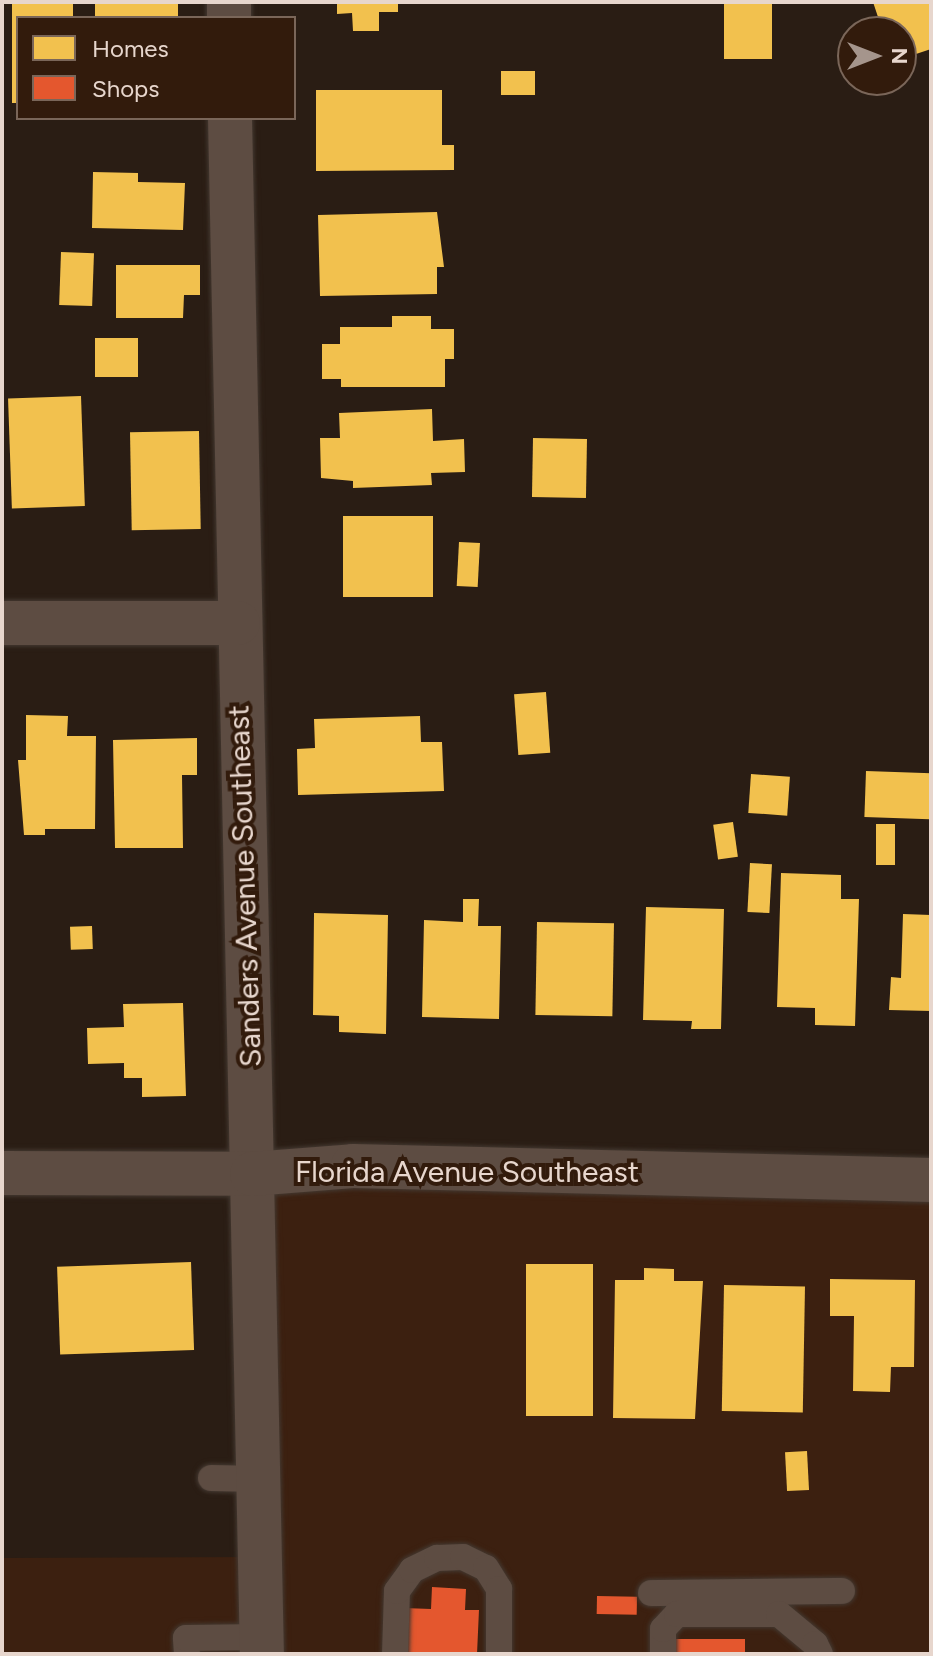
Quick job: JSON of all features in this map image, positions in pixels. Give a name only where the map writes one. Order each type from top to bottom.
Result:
[{"type":"street","name":"Sanders Avenue Southeast","points":[[230,120],[238,623],[262,1645]]},
{"type":"street","points":[[2,623],[238,623]]},
{"type":"street","name":"Florida Avenue Southeast","points":[[2,1173],[252,1174],[353,1166],[931,1180]]},
{"type":"lane","points":[[211,1478],[259,1479]]},
{"type":"lane","points":[[395,1654],[397,1591],[412,1570],[437,1558],[463,1557],[486,1568],[499,1589],[499,1654]]},
{"type":"lane","points":[[651,1593],[842,1591]]},
{"type":"lane","points":[[663,1654],[663,1629],[677,1614],[779,1614],[815,1644],[820,1654]]},
{"type":"lane","points":[[186,1646],[262,1645]]},
{"type":"shaded area","points":[[259,1167],[931,1179],[931,1654],[2,1654],[2,1558],[277,1557]]},
{"type":"building: Homes","points":[[12,2],[73,2],[73,16],[16,16],[16,103],[12,103]]},
{"type":"building: Homes","points":[[95,2],[178,2],[178,16],[95,16]]},
{"type":"building: Homes","points":[[337,2],[398,2],[398,12],[379,12],[379,31],[353,31],[352,13],[337,14]]},
{"type":"building: Homes","points":[[724,2],[772,2],[772,59],[724,59]]},
{"type":"building: Homes","points":[[873,2],[931,2],[931,49],[917,54],[917,16],[878,16]]},
{"type":"building: Homes","points":[[501,71],[535,71],[535,95],[501,95]]},
{"type":"building: Homes","points":[[316,90],[442,90],[442,145],[454,145],[454,170],[316,171]]},
{"type":"building: Homes","points":[[93,172],[138,173],[138,182],[185,183],[183,230],[92,228]]},
{"type":"building: Homes","points":[[437,212],[444,267],[437,267],[437,294],[320,296],[318,215]]},
{"type":"building: Homes","points":[[61,252],[94,253],[92,306],[59,305]]},
{"type":"building: Homes","points":[[116,265],[200,265],[200,295],[184,295],[183,318],[116,318]]},
{"type":"building: Homes","points":[[392,316],[431,316],[431,329],[454,329],[454,359],[445,359],[445,387],[341,387],[341,379],[322,379],[322,344],[340,344],[340,327],[392,327]]},
{"type":"building: Homes","points":[[95,338],[138,338],[138,377],[95,377]]},
{"type":"building: Homes","points":[[81,396],[85,506],[12,508],[8,399]]},
{"type":"building: Homes","points":[[432,409],[433,441],[464,439],[465,472],[431,473],[432,485],[353,488],[353,481],[321,478],[320,438],[340,438],[339,413]]},
{"type":"building: Homes","points":[[199,431],[201,529],[132,530],[130,432]]},
{"type":"building: Homes","points":[[533,438],[587,439],[586,498],[532,497]]},
{"type":"building: Homes","points":[[343,516],[433,516],[433,597],[343,597]]},
{"type":"building: Homes","points":[[459,542],[480,543],[478,587],[457,586]]},
{"type":"building: Homes","points":[[546,692],[550,753],[518,755],[514,694]]},
{"type":"building: Homes","points":[[26,715],[68,716],[67,736],[96,736],[95,829],[45,829],[45,835],[24,835],[18,760],[26,760]]},
{"type":"building: Homes","points":[[420,716],[421,742],[442,742],[444,791],[298,795],[297,749],[315,748],[314,719]]},
{"type":"building: Homes","points":[[197,738],[197,775],[182,775],[183,848],[115,848],[113,740]]},
{"type":"building: Homes","points":[[866,771],[931,773],[929,819],[864,817]]},
{"type":"building: Homes","points":[[751,774],[790,777],[787,816],[748,813]]},
{"type":"building: Homes","points":[[733,822],[738,857],[718,859],[713,825]]},
{"type":"building: Homes","points":[[876,824],[895,824],[895,865],[876,865]]},
{"type":"building: Homes","points":[[750,863],[772,864],[769,913],[747,912]]},
{"type":"building: Homes","points":[[781,873],[841,875],[841,899],[859,899],[855,1026],[815,1025],[815,1008],[777,1007]]},
{"type":"building: Homes","points":[[463,899],[479,899],[478,926],[501,926],[499,1019],[422,1017],[424,920],[463,922]]},
{"type":"building: Homes","points":[[646,907],[724,909],[721,1029],[691,1029],[692,1021],[643,1020]]},
{"type":"building: Homes","points":[[314,913],[388,915],[386,1034],[339,1032],[339,1016],[313,1015]]},
{"type":"building: Homes","points":[[903,914],[931,915],[931,1011],[889,1010],[891,977],[901,978]]},
{"type":"building: Homes","points":[[537,922],[614,923],[612,1016],[535,1015]]},
{"type":"building: Homes","points":[[92,926],[93,949],[71,950],[70,927]]},
{"type":"building: Homes","points":[[183,1003],[186,1096],[142,1097],[142,1078],[124,1078],[124,1063],[88,1064],[87,1028],[124,1027],[123,1004]]},
{"type":"building: Homes","points":[[191,1262],[194,1350],[60,1355],[57,1267]]},
{"type":"building: Homes","points":[[526,1264],[593,1264],[593,1416],[526,1416]]},
{"type":"building: Homes","points":[[644,1268],[674,1269],[674,1281],[703,1281],[695,1419],[613,1418],[615,1280],[644,1280]]},
{"type":"building: Homes","points":[[830,1279],[915,1280],[914,1367],[891,1367],[890,1392],[853,1391],[854,1316],[830,1316]]},
{"type":"building: Homes","points":[[724,1285],[805,1286],[803,1412],[722,1411]]},
{"type":"building: Homes","points":[[807,1451],[809,1490],[787,1491],[785,1452]]},
{"type":"building: Shops","points":[[432,1587],[466,1589],[465,1610],[479,1610],[477,1654],[402,1654],[404,1608],[431,1609]]},
{"type":"building: Shops","points":[[597,1596],[637,1597],[637,1615],[597,1614]]},
{"type":"building: Shops","points":[[675,1639],[745,1639],[745,1654],[675,1654]]}]
